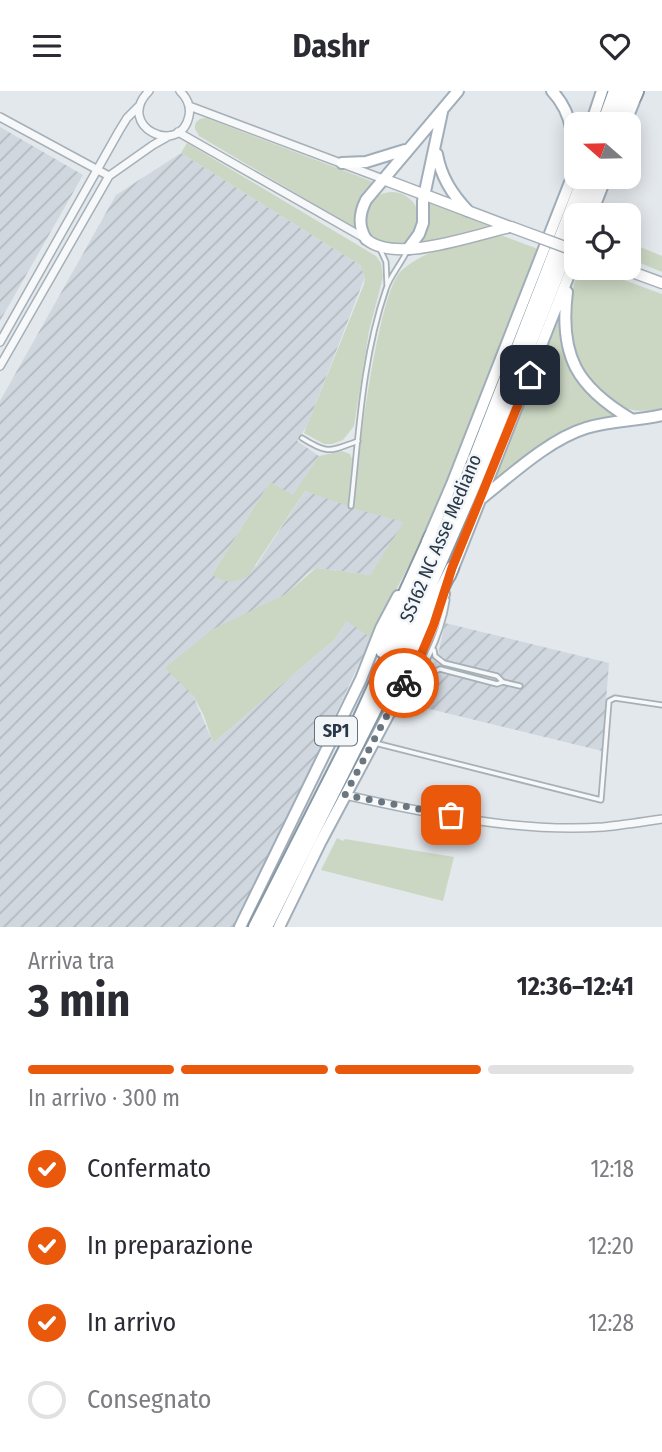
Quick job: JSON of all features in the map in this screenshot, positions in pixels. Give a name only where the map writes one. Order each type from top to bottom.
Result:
[{"type":"highway","points":[[607,112],[615,91]]},
{"type":"highway","points":[[622,112],[634,92]]},
{"type":"highway","name":"SS162 NC Asse Mediano","points":[[255,927],[349,742],[468,476],[572,189]]},
{"type":"highway","name":"SS162 NC Asse Mediano","points":[[265,927],[384,691],[478,476],[564,257]]},
{"type":"highway","points":[[349,742],[396,613],[430,536]]},
{"type":"highway","points":[[384,691],[412,650],[452,568]]},
{"type":"main road","points":[[458,91],[366,200],[362,209],[361,230],[366,239],[388,250],[432,245],[511,227]]},
{"type":"main road","points":[[552,91],[566,112]]},
{"type":"main road","points":[[595,112],[602,91]]},
{"type":"main road","points":[[628,112],[634,92]]},
{"type":"main road","points":[[408,249],[421,229],[435,144],[446,103]]},
{"type":"main road","points":[[435,144],[440,169],[449,187],[468,211]]},
{"type":"main road","points":[[342,163],[366,162],[408,149]]},
{"type":"main road","points":[[383,179],[564,247]]},
{"type":"main road","name":"SP1","points":[[240,927],[361,678],[381,628],[430,536],[571,189]]},
{"type":"main road","points":[[641,275],[662,283]]},
{"type":"main road","name":"SP1","points":[[279,927],[345,795],[421,655],[452,568],[567,280]]},
{"type":"main road","points":[[568,280],[564,315],[570,355],[578,373],[605,404],[631,419]]},
{"type":"main road","points":[[480,500],[561,439],[584,428],[662,415]]},
{"type":"street","points":[[0,342],[127,118],[149,91]]},
{"type":"street","points":[[0,366],[109,176],[144,151],[178,132],[188,121],[189,106],[180,91]]},
{"type":"street","points":[[139,106],[146,129],[161,136],[169,136]]},
{"type":"street","points":[[189,106],[383,179]]},
{"type":"street","points":[[0,117],[109,176]]},
{"type":"street","points":[[178,132],[366,239]]},
{"type":"street","points":[[345,795],[478,820],[535,825],[603,827],[662,819]]},
{"type":"lane","points":[[379,247],[386,262],[387,285]]},
{"type":"lane","points":[[351,506],[361,405],[371,341],[387,285],[408,249]]},
{"type":"lane","points":[[302,437],[324,450],[359,441]]},
{"type":"lane","points":[[390,709],[399,707],[433,648],[447,603],[446,587]]},
{"type":"lane","points":[[433,648],[439,661],[497,676],[503,682]]},
{"type":"lane","points":[[417,679],[440,669],[497,684],[503,682],[520,686]]},
{"type":"lane","points":[[373,742],[601,800],[609,702],[615,698],[662,705]]},
{"type":"shaded area","points":[[0,127],[83,175],[0,321]]},
{"type":"shaded area","points":[[181,153],[360,265],[365,277],[307,426],[297,441],[319,456],[293,496],[270,482],[212,575],[256,566],[305,491],[405,522],[370,575],[316,568],[308,573],[277,599],[193,695],[213,743],[334,640],[347,621],[374,625],[371,638],[280,834],[233,927],[0,927],[0,401],[116,195]]},
{"type":"shaded area","points":[[445,623],[609,663],[602,751],[409,704],[438,655]]},
{"type":"green space","points":[[206,118],[371,181],[373,184],[357,226],[353,227],[199,136],[195,124]]},
{"type":"green space","points":[[187,143],[376,256],[381,263],[383,277],[369,331],[354,426],[343,440],[324,444],[304,433],[364,284],[365,277],[360,265],[181,153]]},
{"type":"green space","points":[[397,192],[407,196],[415,204],[419,219],[415,234],[407,242],[387,246],[377,242],[369,234],[365,214],[369,204],[377,196]]},
{"type":"green space","points":[[428,203],[488,224],[419,244]]},
{"type":"green space","points":[[485,236],[503,236],[538,249],[432,521],[371,638],[347,621],[334,640],[213,743],[193,695],[165,668],[213,629],[286,594],[316,568],[370,575],[404,522],[352,508],[369,383],[392,286],[401,271],[419,258]]},
{"type":"green space","points":[[641,247],[662,256],[662,272],[641,263]]},
{"type":"green space","points":[[575,280],[624,280],[662,294],[662,408],[643,411],[625,408],[609,400],[584,375],[571,340],[571,301]]},
{"type":"green space","points":[[560,320],[564,352],[576,377],[593,398],[618,417],[604,419],[495,481],[557,321]]},
{"type":"green space","points":[[342,451],[350,454],[352,459],[348,506],[305,491],[248,576],[230,581],[212,575],[270,482],[293,495],[319,456]]},
{"type":"green space","points":[[337,838],[454,857],[443,901],[321,870]]},
{"type":"way so far","points":[[404,683],[345,795],[451,815]]},
{"type":"route","points":[[404,683],[421,655],[434,624],[452,568],[530,375]]}]
